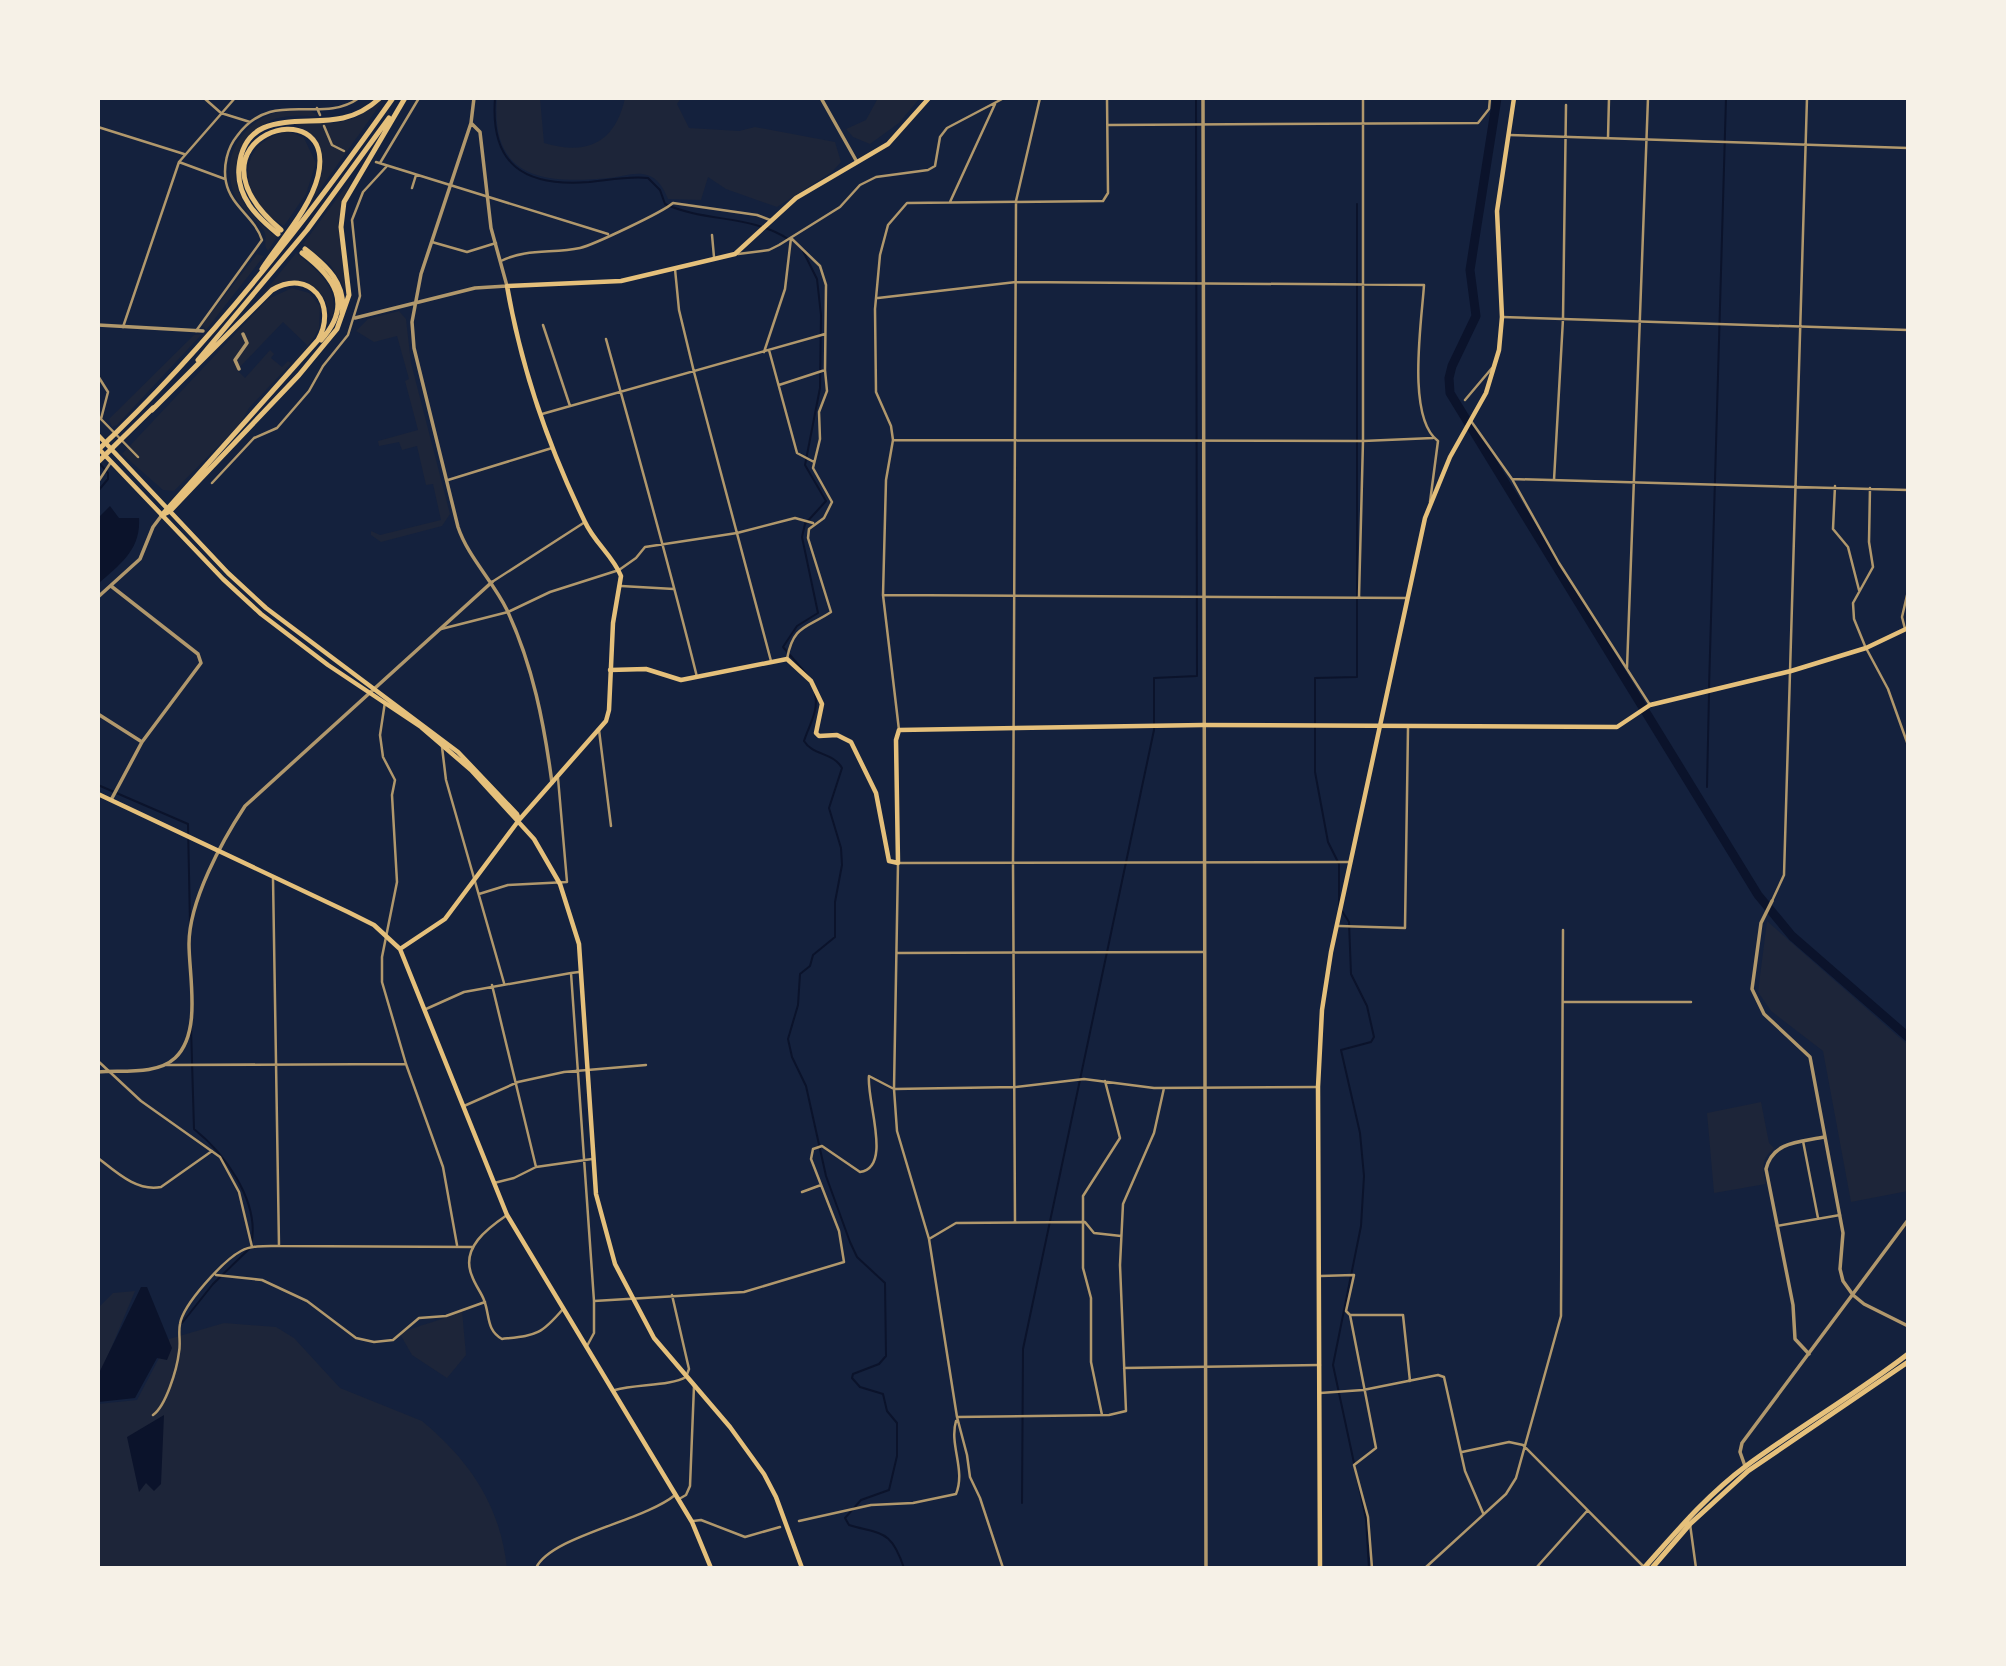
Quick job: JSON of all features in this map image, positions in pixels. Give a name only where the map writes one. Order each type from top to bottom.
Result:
[{"type":"highway","points":[[242,297],[302,208],[317,180],[319,158],[314,145],[300,131],[289,128],[276,129],[258,139],[247,156],[244,170],[247,192],[279,232],[252,209],[242,190],[240,161],[250,141],[266,127],[279,121],[343,118],[364,111],[380,98]]},
{"type":"highway","points":[[98,449],[184,364],[242,297],[301,224],[393,98]]},
{"type":"highway","points":[[162,515],[299,375],[337,329],[349,295],[341,228],[344,202],[404,98]]},
{"type":"highway","points":[[152,410],[255,295],[326,205],[404,98]]},
{"type":"highway","points":[[168,509],[334,323],[338,298],[328,275],[303,251],[326,267],[340,286],[343,307],[337,329]]},
{"type":"highway","points":[[98,464],[278,286],[292,283],[304,285],[323,302],[326,321],[312,349]]},
{"type":"highway","points":[[1644,1568],[1690,1516],[1746,1469],[1908,1354]]},
{"type":"highway","points":[[1652,1568],[1690,1524],[1746,1469],[1908,1362]]},
{"type":"main road","points":[[400,949],[445,919],[473,877],[519,820],[599,730],[609,710],[613,624],[621,586],[619,570],[584,522],[553,448],[517,333],[507,286],[621,281],[714,261],[734,254],[796,198],[902,132],[929,98]]},
{"type":"main road","points":[[1320,1568],[1318,1087],[1322,1010],[1406,598],[1429,506],[1450,457],[1471,421],[1495,364],[1502,317],[1497,211],[1514,98]]},
{"type":"main road","points":[[98,435],[266,608],[458,752],[517,814],[519,820]]},
{"type":"main road","points":[[98,449],[261,614],[318,658],[372,689],[443,745],[519,820],[534,839],[560,884],[573,916],[582,972],[596,1194],[604,1232],[630,1298],[654,1338],[730,1427],[764,1474],[781,1508],[802,1568]]},
{"type":"main road","points":[[610,670],[646,669],[681,680],[787,659],[811,681],[822,704],[817,733],[819,736],[844,737],[851,742],[876,793],[889,861],[898,863],[896,740],[899,730],[1203,725],[1381,728],[1617,727],[1650,705],[1791,671],[1865,647],[1906,629]]},
{"type":"main road","points":[[98,794],[357,916],[387,936],[400,949],[507,1215],[692,1522],[711,1568]]},
{"type":"street","points":[[204,98],[221,113],[250,122]]},
{"type":"street","points":[[123,327],[178,162],[235,98]]},
{"type":"street","points":[[196,331],[262,240],[259,230],[236,206],[226,180],[230,148],[250,122],[260,115],[285,108],[340,107],[359,98]]},
{"type":"street","points":[[419,98],[378,163],[608,234]]},
{"type":"street","points":[[473,98],[471,123],[415,304],[412,322],[414,348],[462,540],[492,582],[508,612],[537,689],[552,785]]},
{"type":"street","points":[[821,98],[857,162]]},
{"type":"street","points":[[734,254],[769,250],[840,207],[860,185],[876,177],[928,170],[935,166],[940,137],[947,128],[1004,98]]},
{"type":"street","points":[[1014,1222],[1016,201],[1040,98]]},
{"type":"street","points":[[899,730],[883,595],[886,481],[893,440],[891,426],[876,392],[875,309],[880,255],[888,225],[907,203],[1016,201],[1061,204],[1103,201],[1108,193],[1107,98]]},
{"type":"street","points":[[1203,98],[1206,1568]]},
{"type":"street","points":[[1359,597],[1363,441],[1363,98]]},
{"type":"street","points":[[1108,125],[1478,123],[1489,109],[1490,98]]},
{"type":"street","points":[[1608,138],[1609,98]]},
{"type":"street","points":[[1627,668],[1636,481],[1648,98]]},
{"type":"street","points":[[1807,98],[1784,875],[1761,923],[1752,989],[1764,1014],[1810,1057],[1843,1233],[1840,1269],[1853,1295],[1908,1326]]},
{"type":"street","points":[[950,202],[996,103]]},
{"type":"street","points":[[1554,480],[1563,319],[1566,105]]},
{"type":"street","points":[[317,108],[320,115]]},
{"type":"street","points":[[355,318],[475,288],[507,286],[495,243],[480,132],[471,123]]},
{"type":"street","points":[[98,127],[184,154]]},
{"type":"street","points":[[324,127],[332,145],[344,151]]},
{"type":"street","points":[[1507,135],[1908,148]]},
{"type":"street","points":[[178,162],[226,180]]},
{"type":"street","points":[[212,483],[254,438],[277,428],[309,391],[355,318],[361,286],[352,240],[352,220],[363,192],[387,166]]},
{"type":"street","points":[[412,188],[416,175]]},
{"type":"street","points":[[501,261],[539,250],[581,248],[658,213],[673,203],[757,215],[770,220]]},
{"type":"street","points":[[712,235],[714,261]]},
{"type":"street","points":[[787,659],[797,632],[804,625],[831,612],[826,587],[810,547],[809,529],[813,523],[824,518],[832,502],[817,478],[814,461],[820,439],[819,412],[827,391],[825,334],[828,304],[822,273],[810,254],[791,238]]},
{"type":"street","points":[[764,352],[785,289],[791,238]]},
{"type":"street","points":[[432,242],[467,252],[495,243]]},
{"type":"street","points":[[674,269],[679,310],[694,372],[771,661]]},
{"type":"street","points":[[878,298],[1016,282],[1364,282],[1424,285],[1418,366],[1423,412],[1433,438]]},
{"type":"street","points":[[1502,317],[1908,330]]},
{"type":"street","points":[[98,325],[203,331]]},
{"type":"street","points":[[544,325],[570,406]]},
{"type":"street","points":[[239,369],[235,360],[247,343],[243,334]]},
{"type":"street","points":[[541,414],[825,334]]},
{"type":"street","points":[[606,339],[640,472],[664,546],[697,677]]},
{"type":"street","points":[[769,350],[797,453],[814,461]]},
{"type":"street","points":[[1465,400],[1495,364]]},
{"type":"street","points":[[779,385],[825,370]]},
{"type":"street","points":[[98,376],[108,391],[99,418],[138,457]]},
{"type":"street","points":[[1471,421],[1512,480],[1559,562],[1650,705]]},
{"type":"street","points":[[893,440],[1363,441],[1433,438],[1438,441],[1429,506]]},
{"type":"street","points":[[448,480],[553,448]]},
{"type":"street","points":[[98,482],[102,471],[111,462]]},
{"type":"street","points":[[98,464],[102,471]]},
{"type":"street","points":[[1512,480],[1795,484],[1908,490],[1908,495]]},
{"type":"street","points":[[1835,486],[1833,529],[1849,547],[1859,590]]},
{"type":"street","points":[[1870,488],[1869,542],[1873,567],[1871,575],[1853,603],[1854,619],[1865,647],[1888,689],[1908,745]]},
{"type":"street","points":[[98,597],[140,559],[153,527],[162,515]]},
{"type":"street","points":[[436,631],[508,612],[550,592],[619,570],[636,558],[645,547],[737,533],[795,518],[813,523]]},
{"type":"street","points":[[166,1065],[185,1046],[190,1029],[189,939],[193,916],[220,850],[239,815],[256,793],[492,582],[584,522]]},
{"type":"street","points":[[111,586],[200,659],[198,668],[142,742],[111,800]]},
{"type":"street","points":[[621,586],[675,589]]},
{"type":"street","points":[[1906,629],[1902,617],[1908,591]]},
{"type":"street","points":[[883,595],[1406,598]]},
{"type":"street","points":[[386,702],[380,734],[383,757],[395,780],[392,795],[397,882],[382,957],[382,982],[406,1064],[443,1167],[457,1245]]},
{"type":"street","points":[[98,714],[142,742]]},
{"type":"street","points":[[1339,926],[1405,928],[1408,727]]},
{"type":"street","points":[[599,730],[611,826]]},
{"type":"street","points":[[443,745],[446,780],[504,983]]},
{"type":"street","points":[[479,894],[508,885],[567,883],[558,778]]},
{"type":"street","points":[[1003,1568],[980,1497],[970,1477],[957,1417],[929,1239],[897,1131],[894,1088],[898,863],[1353,862]]},
{"type":"street","points":[[273,877],[279,1246]]},
{"type":"street","points":[[1425,1568],[1506,1494],[1516,1478],[1561,1316],[1563,930]]},
{"type":"street","points":[[898,953],[1203,953]]},
{"type":"street","points":[[426,1009],[464,992],[492,985],[582,972]]},
{"type":"street","points":[[571,973],[594,1301],[594,1333],[587,1346]]},
{"type":"street","points":[[492,985],[518,1082],[536,1167]]},
{"type":"street","points":[[1563,1002],[1691,1002]]},
{"type":"street","points":[[98,1061],[141,1101],[179,1131],[220,1157],[239,1192],[252,1247]]},
{"type":"street","points":[[98,1072],[166,1065],[275,1067],[406,1064]]},
{"type":"street","points":[[464,1106],[518,1082],[579,1069],[646,1065]]},
{"type":"street","points":[[594,1301],[744,1292],[845,1262],[839,1231],[811,1159],[813,1149],[822,1146],[860,1172],[868,1171],[874,1164],[876,1147],[869,1076],[894,1088],[1014,1087],[1066,1080],[1105,1081],[1132,1087],[1164,1088],[1318,1087]]},
{"type":"street","points":[[1102,1415],[1091,1362],[1091,1298],[1083,1268],[1083,1196],[1120,1138],[1105,1081]]},
{"type":"street","points":[[957,1417],[1102,1415],[1126,1410],[1123,1368],[1122,1204],[1154,1133],[1164,1088]]},
{"type":"street","points":[[1808,1354],[1796,1339],[1766,1169],[1768,1160],[1782,1145],[1824,1137]]},
{"type":"street","points":[[1803,1141],[1818,1219]]},
{"type":"street","points":[[98,1158],[125,1180],[154,1188],[161,1187],[212,1151]]},
{"type":"street","points":[[494,1183],[514,1178],[536,1167],[594,1159]]},
{"type":"street","points":[[802,1192],[821,1185]]},
{"type":"street","points":[[507,1215],[482,1233],[473,1247],[471,1275],[485,1302],[490,1328],[502,1339],[542,1332],[564,1308]]},
{"type":"street","points":[[1777,1226],[1840,1215]]},
{"type":"street","points":[[1746,1469],[1740,1451],[1742,1443],[1908,1220]]},
{"type":"street","points":[[929,1239],[956,1223],[1085,1222]]},
{"type":"street","points":[[1085,1222],[1094,1233],[1121,1236]]},
{"type":"street","points":[[153,1415],[161,1408],[180,1351],[183,1313],[200,1289],[239,1252],[252,1247],[279,1246],[473,1247]]},
{"type":"street","points":[[214,1275],[262,1280],[307,1301],[360,1340],[374,1342],[393,1340],[419,1318],[446,1315],[485,1302]]},
{"type":"street","points":[[1320,1276],[1354,1275],[1346,1311],[1350,1315],[1376,1448],[1354,1465],[1368,1517],[1372,1568]]},
{"type":"street","points":[[614,1391],[640,1384],[679,1381],[686,1377],[689,1368],[672,1295]]},
{"type":"street","points":[[1350,1315],[1403,1315],[1410,1381]]},
{"type":"street","points":[[1123,1368],[1320,1365]]},
{"type":"street","points":[[1320,1393],[1363,1390],[1438,1375],[1444,1377],[1473,1494],[1483,1513]]},
{"type":"street","points":[[536,1568],[541,1559],[558,1547],[686,1495],[691,1486],[694,1385]]},
{"type":"street","points":[[799,1521],[856,1509],[935,1500],[956,1494],[960,1476],[952,1435],[957,1417]]},
{"type":"street","points":[[1462,1452],[1509,1442],[1523,1445],[1644,1568]]},
{"type":"street","points":[[1536,1568],[1587,1511]]},
{"type":"street","points":[[692,1522],[701,1520],[745,1537],[780,1527]]},
{"type":"street","points":[[1690,1524],[1696,1568]]},
{"type":"shaded area","points":[[385,98],[308,206],[321,171],[321,153],[312,136],[294,123],[336,123],[355,118]]},
{"type":"shaded area","points":[[497,98],[540,98],[544,143],[559,147],[573,148],[597,142],[614,126],[625,98],[681,98],[677,104],[689,128],[739,131],[755,127],[835,142],[841,162],[832,172],[777,207],[726,189],[708,177],[701,200],[668,199],[657,181],[643,174],[585,180],[543,177],[526,171],[512,160],[502,146],[497,125]]},
{"type":"shaded area","points":[[878,98],[920,98],[899,123],[870,144],[853,137],[846,129],[866,120]]},
{"type":"shaded area","points":[[286,110],[311,111],[318,116],[282,117],[263,125],[246,143],[236,170],[236,183],[247,207],[255,218],[277,237],[268,251],[264,231],[236,198],[230,168],[232,154],[247,130],[271,114]]},
{"type":"shaded area","points":[[288,131],[304,138],[316,163],[306,194],[284,226],[269,216],[258,203],[248,174],[250,160],[257,148],[270,138]]},
{"type":"shaded area","points":[[350,181],[338,222],[346,291],[331,266],[303,244]]},
{"type":"shaded area","points":[[296,253],[319,273],[330,289],[334,307],[332,318],[318,290],[303,282],[286,283],[262,295]]},
{"type":"shaded area","points":[[257,254],[264,256],[206,330],[202,325]]},
{"type":"shaded area","points":[[292,288],[309,293],[320,306],[319,329],[311,342],[249,408],[240,424],[174,491],[163,490],[122,454],[268,299]],"holes":[[[283,322],[307,345],[291,363],[288,361],[282,367],[271,358],[274,354],[270,350],[245,378],[237,370]]]},
{"type":"shaded area","points":[[399,311],[406,319],[411,363],[450,514],[442,526],[381,542],[371,535],[371,531],[380,535],[441,520],[433,484],[426,485],[417,446],[402,450],[399,442],[379,446],[378,441],[418,430],[405,381],[409,379],[397,336],[374,342],[356,331],[368,319]]},
{"type":"shaded area","points":[[202,334],[117,425],[112,427],[109,419],[194,335]]},
{"type":"shaded area","points":[[110,506],[119,518],[139,518],[139,529],[128,556],[98,584],[98,518]]},
{"type":"shaded area","points":[[1767,921],[1908,1045],[1908,1191],[1851,1202],[1823,1051],[1771,1011],[1758,992]]},
{"type":"shaded area","points":[[1761,1102],[1769,1143],[1774,1148],[1764,1164],[1766,1184],[1714,1193],[1707,1113]]},
{"type":"shaded area","points":[[141,1287],[147,1287],[172,1348],[167,1360],[157,1358],[135,1398],[98,1402],[98,1375]]},
{"type":"shaded area","points":[[135,1291],[98,1378],[98,1308],[113,1293]]},
{"type":"shaded area","points":[[462,1310],[466,1355],[447,1378],[412,1355],[400,1334]]},
{"type":"shaded area","points":[[224,1323],[276,1327],[294,1338],[340,1388],[422,1421],[455,1452],[480,1486],[498,1524],[507,1568],[98,1568],[98,1404],[137,1400],[169,1339]]},
{"type":"shaded area","points":[[164,1415],[161,1484],[154,1491],[146,1483],[139,1492],[127,1437]]},
{"type":"waterway","points":[[495,98],[498,140],[505,155],[516,167],[529,175],[566,183],[648,178],[660,190],[665,204],[696,214],[759,226],[788,239]]},
{"type":"waterway","points":[[1022,1503],[1023,1349],[1154,730],[1154,678],[1197,676],[1196,98]]},
{"type":"waterway","points":[[1497,98],[1470,270],[1476,316],[1452,366],[1449,378],[1450,393],[1758,895],[1792,936],[1908,1037]]},
{"type":"waterway","points":[[1709,688],[1726,98]]},
{"type":"waterway","points":[[1339,907],[1339,864],[1328,842],[1315,772],[1315,678],[1357,677],[1357,204]]},
{"type":"waterway","points":[[803,251],[817,279],[821,315],[820,388],[805,465],[826,501],[805,524],[802,537],[818,613],[797,626],[783,647],[808,676]]},
{"type":"waterway","points":[[98,491],[108,479],[108,473],[100,464]]},
{"type":"waterway","points":[[815,694],[815,712],[804,741],[812,749],[834,759],[842,768],[829,808],[841,848],[842,865],[835,902],[835,937],[813,955],[810,966],[800,974],[798,1005],[788,1039],[792,1057],[806,1086],[826,1176],[850,1242],[857,1257],[885,1283],[886,1356],[879,1364],[853,1374],[852,1378],[860,1387],[883,1394],[887,1411],[897,1423],[897,1456],[889,1490],[861,1500],[845,1518],[849,1525],[877,1533],[890,1540],[904,1568]]},
{"type":"waterway","points":[[1707,787],[1709,694]]},
{"type":"waterway","points":[[98,785],[188,824],[190,924]]},
{"type":"waterway","points":[[1342,911],[1349,922],[1351,974],[1367,1006],[1374,1037],[1371,1042],[1341,1050],[1360,1133],[1364,1176],[1361,1226],[1333,1365],[1366,1519],[1369,1568]]},
{"type":"waterway","points":[[191,1027],[194,1129],[217,1151],[244,1193],[250,1209],[252,1240]]},
{"type":"waterway","points":[[182,1323],[213,1284],[249,1249]]}]
